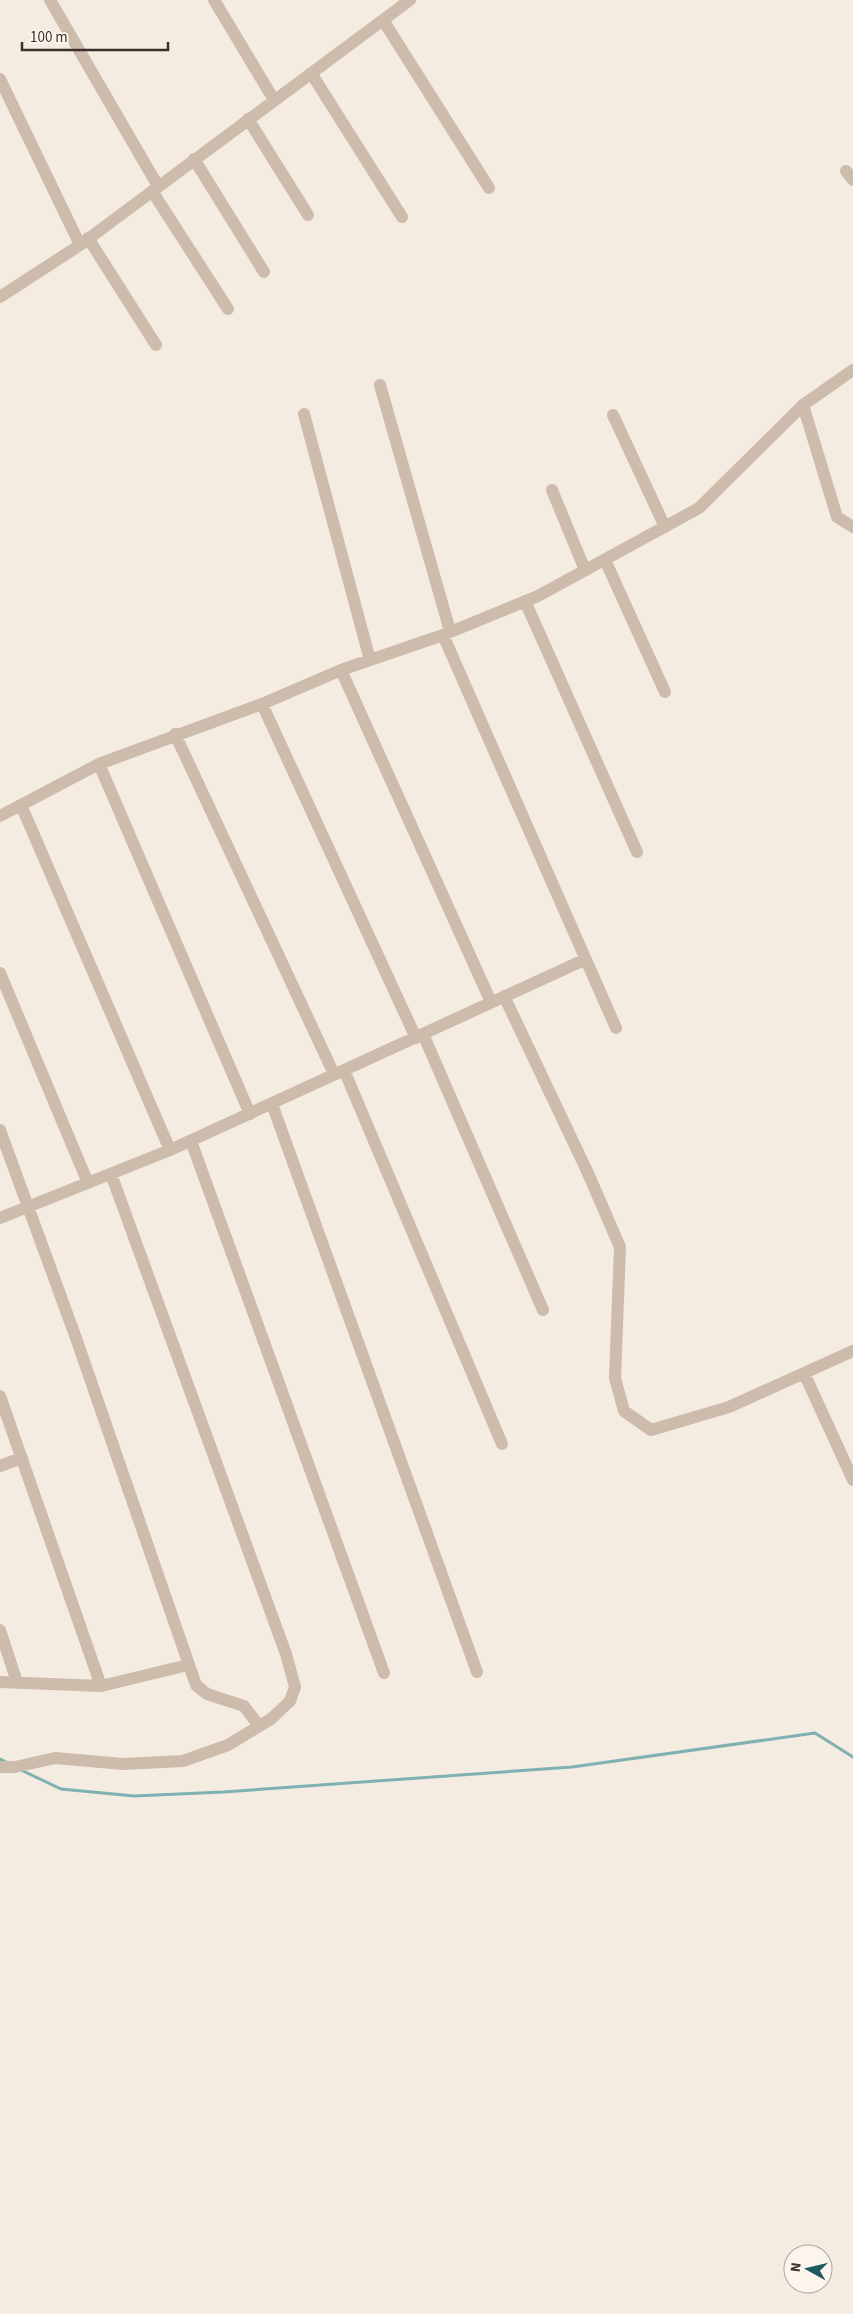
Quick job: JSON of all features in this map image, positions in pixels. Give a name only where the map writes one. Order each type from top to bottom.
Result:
[{"type":"street","points":[[50,0],[155,188],[228,309]]},
{"type":"street","points":[[214,0],[274,100]]},
{"type":"street","points":[[0,297],[84,242],[410,0]]},
{"type":"street","points":[[383,20],[488,188]]},
{"type":"street","points":[[311,73],[402,217]]},
{"type":"street","points":[[0,79],[84,242],[156,344]]},
{"type":"street","points":[[248,119],[308,214]]},
{"type":"street","points":[[194,159],[264,272]]},
{"type":"street","points":[[0,816],[99,764],[175,734],[262,704],[341,670],[446,633],[525,601],[605,560],[699,508],[803,405],[853,370]]},
{"type":"street","points":[[380,385],[446,633],[584,960],[616,1028]]},
{"type":"street","points":[[803,405],[837,517],[853,527]]},
{"type":"street","points":[[304,414],[370,660]]},
{"type":"street","points":[[613,415],[665,527]]},
{"type":"street","points":[[552,490],[585,570]]},
{"type":"street","points":[[605,560],[665,692]]},
{"type":"street","points":[[525,601],[637,852]]},
{"type":"street","points":[[341,670],[491,1002]]},
{"type":"street","points":[[262,704],[419,1036],[543,1310]]},
{"type":"street","points":[[175,734],[339,1072],[502,1444]]},
{"type":"street","points":[[99,764],[250,1114]]},
{"type":"street","points":[[22,805],[170,1150]]},
{"type":"street","points":[[0,1218],[191,1141],[584,960]]},
{"type":"street","points":[[0,973],[88,1183]]},
{"type":"street","points":[[504,996],[587,1170],[620,1247],[615,1378],[624,1410],[651,1430],[729,1407],[853,1352]]},
{"type":"street","points":[[272,1104],[477,1672]]},
{"type":"street","points":[[0,1130],[76,1338],[196,1686],[201,1691],[244,1706],[259,1726]]},
{"type":"street","points":[[191,1141],[384,1673]]},
{"type":"street","points":[[0,1767],[15,1767],[55,1758],[123,1764],[184,1762],[228,1745],[271,1719],[290,1701],[295,1687],[293,1675],[111,1174]]},
{"type":"street","points":[[804,1373],[853,1480]]},
{"type":"street","points":[[0,1396],[101,1686]]},
{"type":"street","points":[[0,1466],[22,1458]]},
{"type":"street","points":[[0,1630],[18,1682]]},
{"type":"street","points":[[0,1682],[101,1686],[188,1665]]},
{"type":"waterway","points":[[21,1770],[61,1789],[134,1796],[223,1792],[572,1767],[815,1733],[853,1757]]},
{"type":"waterway","points":[[0,1759],[6,1762]]}]
